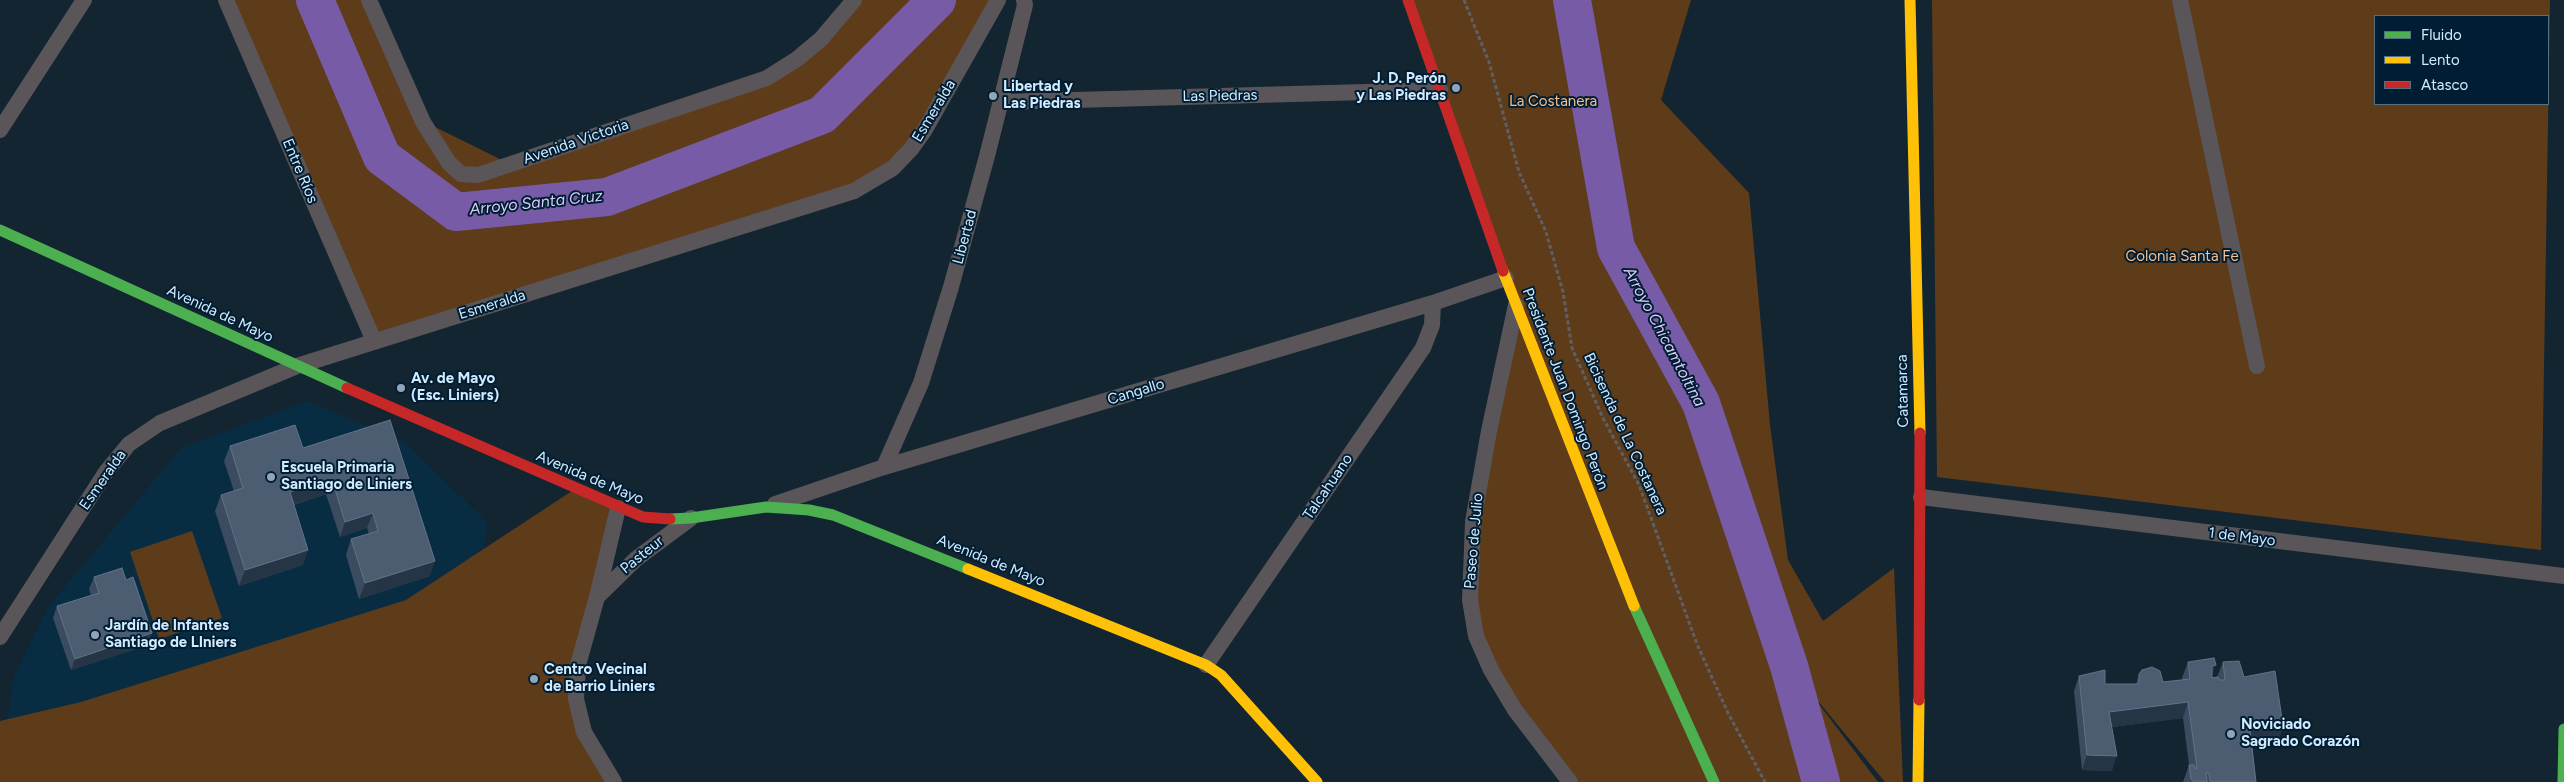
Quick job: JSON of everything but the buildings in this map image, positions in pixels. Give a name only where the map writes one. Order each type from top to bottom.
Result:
[{"type":"street","points":[[0,130],[84,0]]},
{"type":"street","name":"Entre Ríos","points":[[226,0],[374,341]]},
{"type":"street","name":"Avenida Victoria","points":[[369,0],[423,122],[449,163],[461,174],[478,175],[767,78],[797,59],[821,39],[854,0]]},
{"type":"street","name":"Esmeralda","points":[[0,637],[106,472],[128,444],[160,423],[297,366],[854,191],[893,168],[911,149],[924,131],[998,0]]},
{"type":"street","name":"Libertad","points":[[884,467],[921,382],[946,304],[1000,102],[1024,0]]},
{"type":"street","name":"Presidente Juan Domingo Perón","points":[[1408,0],[1516,305],[1632,602],[1714,782]]},
{"type":"street","name":"Catamarca","points":[[1910,0],[1921,497],[1918,782]]},
{"type":"street","points":[[2180,0],[2257,366]]},
{"type":"street","name":"Las Piedras","points":[[1000,102],[1440,90]]},
{"type":"street","name":"Avenida de Mayo","points":[[0,230],[297,366],[618,508],[654,519],[691,518],[766,507],[809,510],[833,515],[1206,665],[1221,675],[1317,782]]},
{"type":"street","name":"Cangallo","points":[[766,507],[884,467],[1433,303],[1506,278]]},
{"type":"street","name":"Talcahuano","points":[[1206,665],[1423,348],[1432,325],[1433,303]]},
{"type":"street","name":"Paseo de Julio","points":[[1516,305],[1489,431],[1473,522],[1470,600],[1476,636],[1491,670],[1515,710],[1570,782]]},
{"type":"street","name":"1 de Mayo","points":[[1921,497],[2564,576]]},
{"type":"street","name":"Pasteur","points":[[614,782],[584,732],[576,699],[578,665],[618,508]]},
{"type":"street","name":"Pasteur","points":[[597,596],[636,559],[691,518]]},
{"type":"street","points":[[2563,782],[2564,729]]},
{"type":"path","name":"Bicisenda de La Costanera","points":[[1464,0],[1489,62],[1519,172],[1546,232],[1563,292],[1572,348],[1603,418],[1639,485],[1701,652],[1728,713],[1765,782]]},
{"type":"shaded area","points":[[307,401],[403,441],[487,522],[481,577],[5,740],[13,679],[49,606],[181,448]]},
{"type":"green space","points":[[226,0],[368,0],[423,121],[510,164],[767,78],[854,0],[998,0],[924,131],[854,191],[374,341]]},
{"type":"green space","name":"La Costanera","points":[[1408,0],[1691,0],[1661,100],[1749,193],[1770,425],[1788,560],[1823,621],[1894,568],[1903,782],[1885,782],[1803,683],[1878,782],[1571,782],[1476,636],[1473,522],[1516,305]]},
{"type":"green space","name":"Colonia Santa Fe","points":[[1932,0],[2550,0],[2549,61],[2549,15],[2374,15],[2374,105],[2548,105],[2541,550],[1937,477]]},
{"type":"green space","points":[[575,489],[618,508],[576,699],[614,782],[0,782],[0,721],[81,702],[406,600]]},
{"type":"green space","points":[[192,531],[222,618],[159,639],[130,552]]},
{"type":"waterway","name":"Arroyo Santa Cruz","points":[[315,0],[382,157],[456,212],[607,197],[822,115],[937,0]]},
{"type":"waterway","name":"Arroyo Chicamtoltina","points":[[1572,0],[1616,248],[1701,403],[1789,666],[1821,782]]},
{"type":"traffic: fast","points":[[0,230],[347,388]]},
{"type":"traffic: fast","points":[[670,519],[691,518],[766,507],[809,510],[833,515],[968,569]]},
{"type":"traffic: fast","points":[[1634,606],[1714,782]]},
{"type":"traffic: fast","points":[[2563,782],[2564,729]]},
{"type":"traffic: slow","points":[[1910,0],[1920,433]]},
{"type":"traffic: slow","points":[[1503,271],[1634,606]]},
{"type":"traffic: slow","points":[[968,569],[1206,665],[1221,675],[1317,782]]},
{"type":"traffic: slow","points":[[1918,782],[1919,700]]},
{"type":"traffic: jam","points":[[1408,0],[1503,271]]},
{"type":"traffic: jam","points":[[347,388],[643,517],[670,519]]},
{"type":"traffic: jam","points":[[1919,700],[1920,433]]},
{"type":"place","name":"J. D. Perón y Las Piedras","points":[[1456,88]]},
{"type":"place","name":"Libertad y Las Piedras","points":[[993,96]]},
{"type":"place","name":"Av. de Mayo (Esc. Liniers)","points":[[401,388]]},
{"type":"place","name":"Escuela Primaria Santiago de Liniers","points":[[271,477]]},
{"type":"place","name":"Jardín de Infantes Santiago de LIniers","points":[[95,635]]},
{"type":"place","name":"Centro Vecinal de Barrio Liniers","points":[[534,679]]},
{"type":"place","name":"Noviciado Sagrado Corazón","points":[[2231,734]]}]
